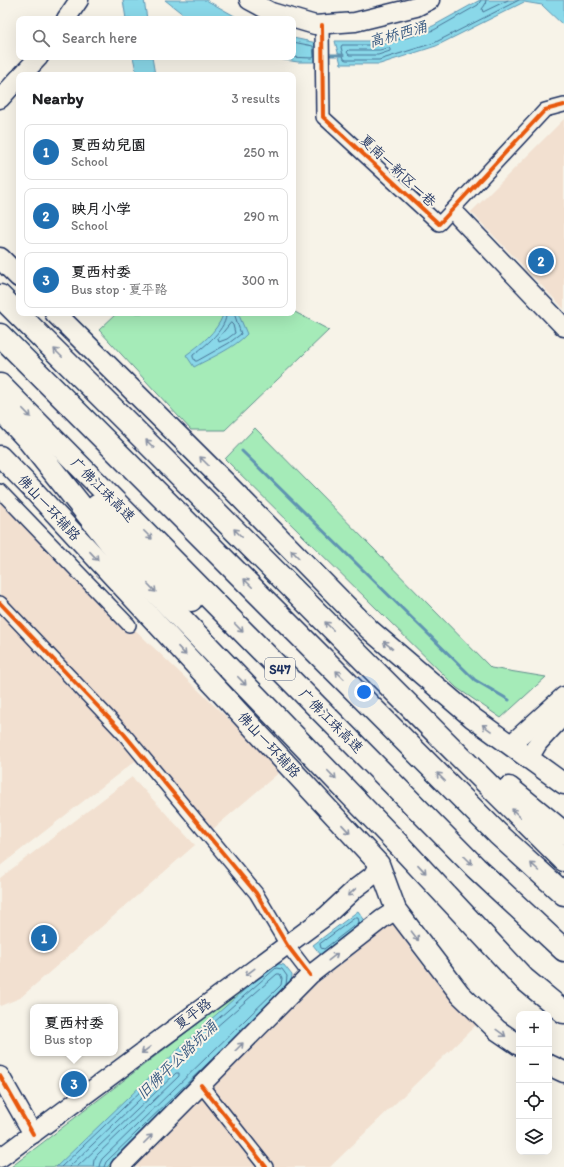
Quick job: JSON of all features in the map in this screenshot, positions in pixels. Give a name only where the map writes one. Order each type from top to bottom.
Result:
[{"type":"highway","points":[[0,296],[16,312]]},
{"type":"highway","points":[[20,316],[178,472],[406,704],[564,860]]},
{"type":"highway","name":"S47","points":[[0,335],[498,834],[564,894]]},
{"type":"highway","name":"广佛江珠高速","points":[[0,385],[445,837],[564,950]]},
{"type":"highway","points":[[0,409],[26,437],[376,784],[445,837]]},
{"type":"highway","points":[[26,437],[120,555],[400,846],[524,979],[564,1012]]},
{"type":"highway","points":[[406,704],[564,833]]},
{"type":"main road","points":[[68,16],[79,0]]},
{"type":"main road","points":[[249,0],[271,12],[285,16]]},
{"type":"main road","points":[[296,19],[315,25],[355,22],[416,7],[430,0]]},
{"type":"main road","points":[[25,72],[36,60]]},
{"type":"main road","points":[[0,99],[16,81]]},
{"type":"main road","points":[[459,217],[564,327]]},
{"type":"main road","points":[[0,258],[16,274]]},
{"type":"main road","points":[[58,316],[226,483],[370,630],[473,718],[564,784]]},
{"type":"main road","name":"佛山一环辅路","points":[[0,456],[37,494],[379,864],[396,910],[460,994],[497,1030],[516,1043]]},
{"type":"main road","points":[[510,745],[564,696]]},
{"type":"main road","points":[[529,758],[538,743],[564,715]]},
{"type":"main road","name":"夏平路","points":[[0,1158],[326,916],[356,888],[372,876],[379,864]]},
{"type":"main road","points":[[120,1167],[310,975],[382,919],[396,910]]},
{"type":"main road","points":[[552,1066],[564,1072]]},
{"type":"main road","points":[[0,1076],[33,1134]]},
{"type":"street","name":"夏南一新区一巷","points":[[322,25],[323,117],[439,224],[545,110],[564,105]]},
{"type":"street","points":[[0,491],[129,625]]},
{"type":"street","points":[[0,603],[124,734],[256,892],[287,944],[310,975]]},
{"type":"street","points":[[202,1084],[266,1167]]},
{"type":"shaded area","points":[[564,119],[564,309],[471,212]]},
{"type":"shaded area","points":[[0,501],[282,770],[213,829],[135,761],[0,866]]},
{"type":"shaded area","points":[[132,777],[195,845],[20,998],[0,1006],[0,878]]},
{"type":"shaded area","points":[[393,923],[415,955],[444,991],[477,1024],[330,1167],[134,1167],[316,984]]},
{"type":"green space","points":[[296,313],[329,330],[225,430],[191,430],[99,330],[114,316],[296,316]]},
{"type":"green space","points":[[255,428],[491,668],[546,677],[501,718],[457,688],[225,459]]},
{"type":"green space","points":[[262,974],[280,993],[111,1167],[11,1167]]},
{"type":"water","points":[[123,0],[144,0],[147,16],[126,16]]},
{"type":"water","points":[[165,0],[206,0],[235,16],[185,16]]},
{"type":"water","points":[[480,0],[564,0],[564,26],[542,5],[524,2],[436,46],[380,64],[341,64],[335,41],[378,41],[433,26]]},
{"type":"water","points":[[296,39],[317,43],[319,62],[298,62],[285,60],[296,60]]},
{"type":"water","points":[[134,60],[152,60],[154,72],[136,72]]},
{"type":"water","points":[[222,316],[239,316],[247,334],[229,348],[194,367],[186,355],[217,327]]},
{"type":"water","points":[[358,911],[366,922],[321,955],[313,945]]},
{"type":"water","name":"旧佛平公路坑涌","points":[[275,963],[284,965],[292,975],[290,989],[107,1167],[56,1167],[201,1028]]},
{"type":"waterway","name":"高桥西涌","points":[[326,55],[343,55]]},
{"type":"waterway","points":[[242,451],[475,680],[509,700]]},
{"type":"cycle path","points":[[322,25],[323,117],[439,224],[545,110],[564,105]]},
{"type":"cycle path","points":[[0,603],[124,734],[256,893],[287,945],[310,975]]},
{"type":"cycle path","points":[[0,1076],[33,1134]]},
{"type":"cycle path","points":[[201,1085],[266,1167]]},
{"type":"place","name":"映月小学","points":[[541,261]]},
{"type":"place","name":"夏西幼兒園","points":[[44,938]]},
{"type":"place","name":"夏西村委","points":[[74,1084]]}]
